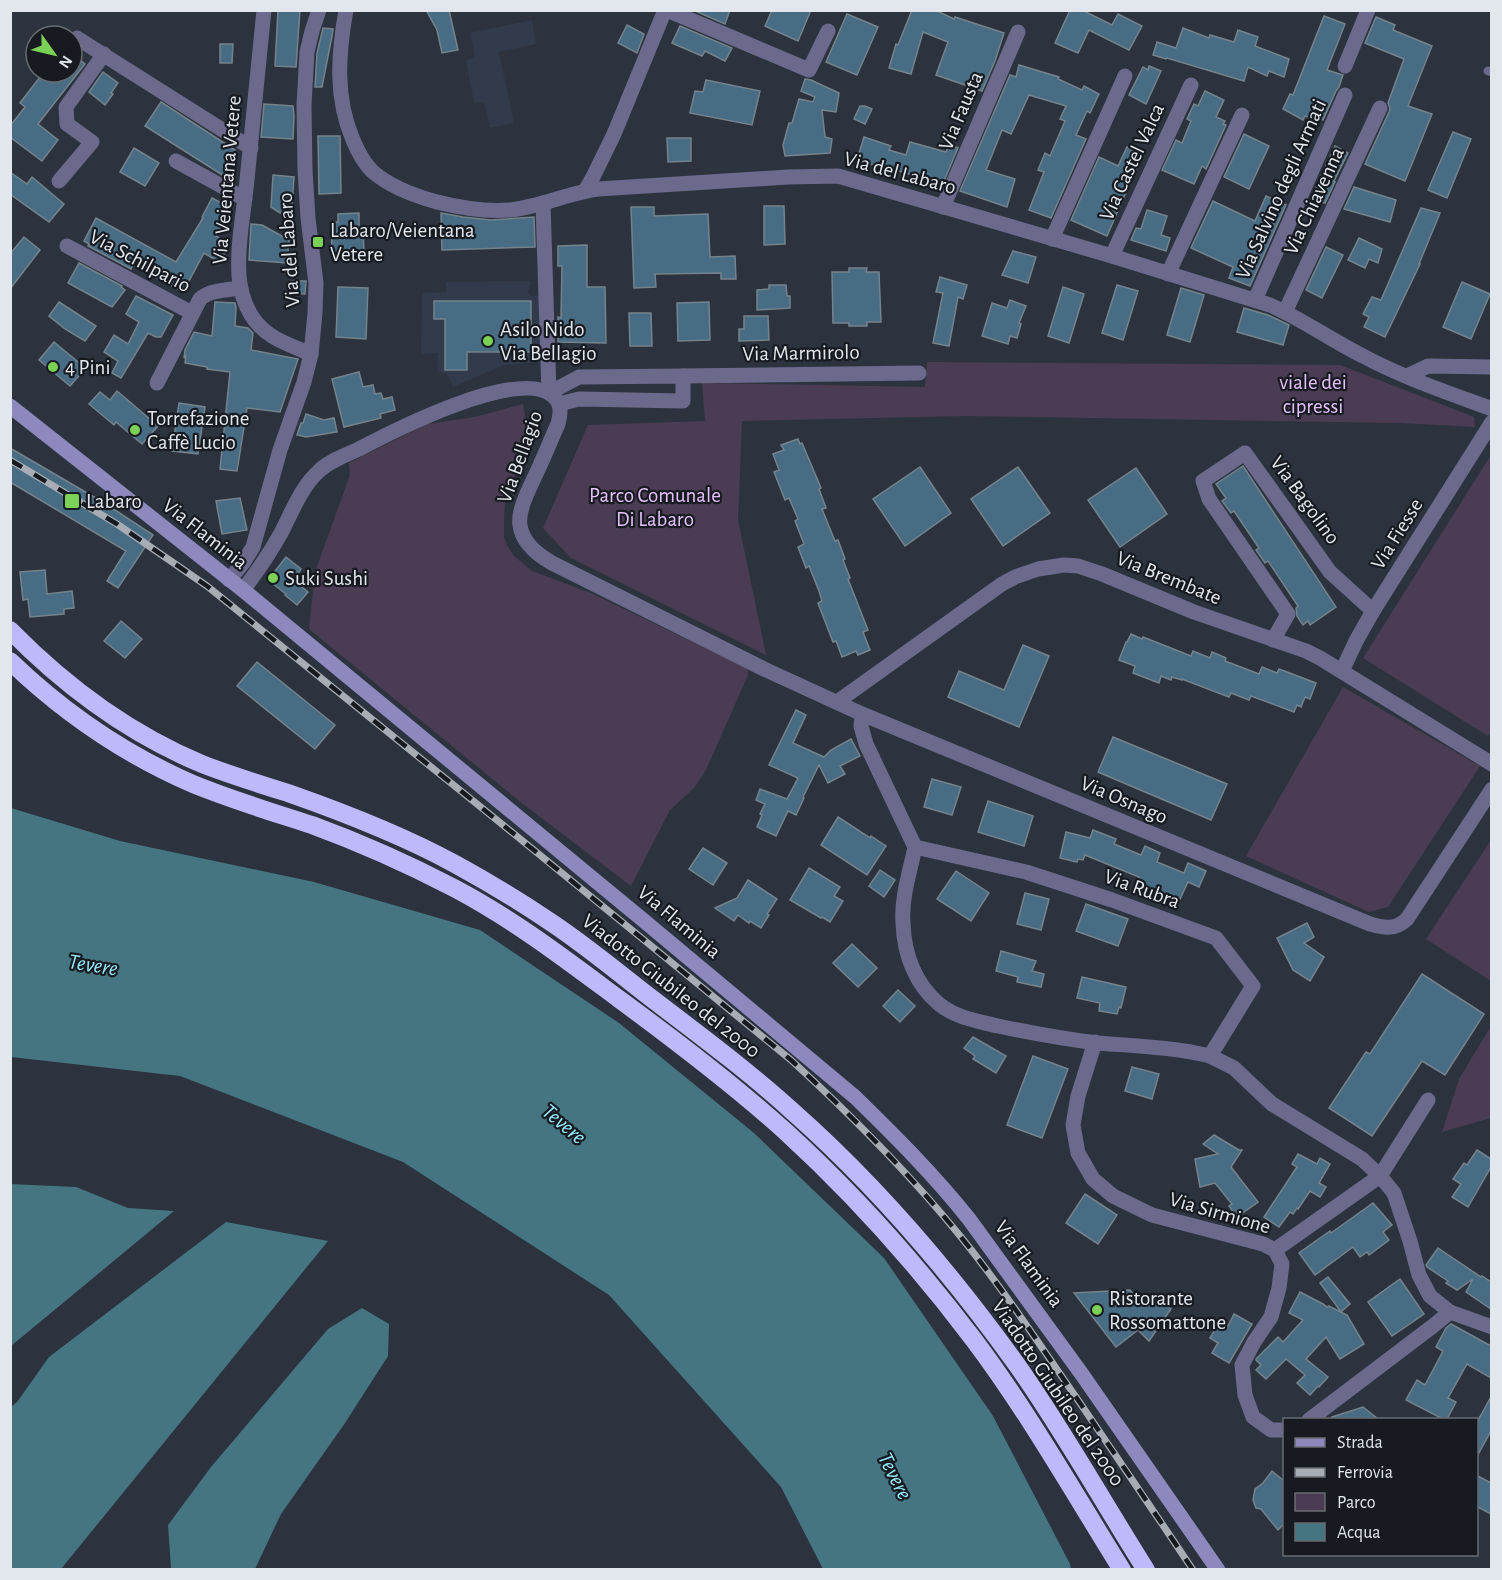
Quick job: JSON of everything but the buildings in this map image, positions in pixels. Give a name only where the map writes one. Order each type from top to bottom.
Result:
[{"type":"highway","name":"Viadotto Giubileo del 2000","points":[[10,630],[38,657],[92,701],[129,727],[166,747],[201,764],[382,829],[450,861],[499,889],[553,923],[755,1080],[809,1126],[863,1179],[927,1250],[971,1304],[1019,1368],[1146,1569]]},
{"type":"highway","name":"Viadotto Giubileo del 2000","points":[[10,661],[77,717],[126,749],[169,772],[208,790],[312,825],[371,848],[497,911],[649,1021],[727,1083],[787,1133],[852,1197],[896,1244],[949,1308],[1002,1380],[1122,1569]]},
{"type":"street","name":"Via Veientana Vetere","points":[[264,10],[239,264],[241,288],[250,314],[265,332],[275,339],[311,354]]},
{"type":"street","name":"Via del Labaro","points":[[229,580],[253,547],[280,450],[304,382],[311,354],[316,283],[308,218],[303,132],[307,52],[319,10]]},
{"type":"street","name":"Via del Labaro","points":[[346,10],[339,67],[342,106],[347,126],[359,154],[372,171],[386,181],[416,195],[464,208],[494,211],[519,209],[585,191],[684,182],[829,176],[852,180],[1255,300],[1285,312],[1363,356],[1491,409]]},
{"type":"street","points":[[585,191],[614,134],[666,10],[809,70],[828,31]]},
{"type":"street","points":[[1345,66],[1368,10]]},
{"type":"street","name":"Via Fausta","points":[[943,207],[1018,32]]},
{"type":"street","points":[[84,42],[251,148]]},
{"type":"street","points":[[59,181],[92,142],[67,124],[66,107],[104,54]]},
{"type":"street","points":[[1052,239],[1125,76]]},
{"type":"street","name":"Via Castel Valca","points":[[1112,256],[1191,85]]},
{"type":"street","name":"Via Salvino degli Armati","points":[[1255,300],[1345,95]]},
{"type":"street","name":"Via Chiavenna","points":[[1285,312],[1380,108]]},
{"type":"street","points":[[1168,274],[1242,116]]},
{"type":"street","points":[[176,161],[245,199]]},
{"type":"street","points":[[543,203],[554,399],[683,401],[683,376]]},
{"type":"street","name":"Via Schilpario","points":[[67,246],[192,314]]},
{"type":"street","points":[[157,383],[200,299],[214,292],[241,288]]},
{"type":"street","points":[[1407,376],[1428,366],[1491,367]]},
{"type":"street","name":"Via Marmirolo","points":[[554,399],[579,377],[919,373]]},
{"type":"street","name":"Via Bellagio","points":[[243,590],[269,554],[307,485],[322,468],[415,421],[496,392],[534,388],[554,399],[560,416],[521,508],[519,524],[531,548],[552,563],[764,669],[837,702]]},
{"type":"street","name":"Via Flaminia","points":[[10,406],[243,590],[653,927],[855,1097],[895,1136],[951,1196],[969,1219],[1081,1373],[1218,1569]]},
{"type":"street","name":"Via Fiesse","points":[[1342,671],[1373,611],[1491,422]]},
{"type":"street","name":"Via Bagolino","points":[[1273,640],[1288,614],[1209,499],[1203,481],[1245,453],[1330,572],[1373,611]]},
{"type":"street","name":"Via Brembate","points":[[837,702],[1002,584],[1027,572],[1050,566],[1078,566],[1194,612],[1306,651],[1491,764]]},
{"type":"street","name":"Via Osnago","points":[[837,702],[1370,924],[1385,927],[1397,926],[1407,919],[1491,792]]},
{"type":"street","points":[[862,714],[861,726],[866,744],[915,847],[903,908],[904,936],[910,963],[933,998],[963,1018],[1069,1039],[1176,1050],[1210,1056],[1234,1068],[1272,1104],[1362,1159],[1380,1176],[1394,1193],[1419,1275],[1430,1296],[1450,1311],[1491,1327]]},
{"type":"street","name":"Via Rubra","points":[[915,847],[1026,872],[1216,938],[1253,986],[1210,1056]]},
{"type":"street","name":"Via Sirmione","points":[[1095,1042],[1078,1096],[1073,1125],[1078,1153],[1093,1179],[1113,1196],[1152,1215],[1263,1244],[1275,1250],[1282,1264],[1279,1288],[1271,1317],[1242,1365],[1245,1395],[1253,1417],[1271,1430],[1283,1430]]},
{"type":"street","points":[[1275,1250],[1380,1176],[1428,1100]]},
{"type":"street","points":[[1310,1418],[1450,1311]]},
{"type":"shaded area","points":[[532,20],[536,44],[499,52],[514,123],[490,128],[484,102],[474,103],[466,60],[475,58],[470,33]]},
{"type":"shaded area","points":[[531,281],[528,293],[532,296],[542,295],[542,362],[504,365],[453,387],[447,374],[437,371],[438,353],[421,354],[422,293],[446,292],[446,282]]},
{"type":"green space","points":[[927,362],[1340,365],[1474,417],[1475,427],[1401,423],[964,416],[742,421],[738,520],[766,655],[571,558],[543,528],[588,425],[705,421],[702,383],[925,387]]},
{"type":"green space","points":[[523,404],[530,445],[512,482],[505,503],[504,517],[504,537],[514,556],[532,571],[593,594],[748,669],[748,675],[706,770],[694,788],[670,810],[631,886],[523,804],[309,629],[315,572],[350,475],[349,463],[427,424],[475,417]]},
{"type":"green space","points":[[1491,455],[1492,730],[1488,736],[1363,658]]},
{"type":"green space","points":[[1343,687],[1480,766],[1388,907],[1369,912],[1246,856]]},
{"type":"green space","points":[[1491,840],[1491,981],[1426,939]]},
{"type":"green space","points":[[1491,1026],[1491,1118],[1442,1132],[1459,1079]]},
{"type":"water","name":"Tevere","points":[[11,808],[120,841],[314,882],[480,930],[619,1023],[754,1133],[884,1258],[993,1416],[1071,1569],[823,1569],[781,1487],[609,1295],[403,1162],[180,1076],[11,1057]]},
{"type":"water","points":[[10,1184],[76,1187],[128,1208],[174,1211],[11,1346]]},
{"type":"water","points":[[226,1222],[328,1241],[61,1569],[11,1569],[11,1407],[49,1357]]},
{"type":"water","points":[[362,1308],[389,1324],[388,1356],[345,1423],[281,1514],[255,1569],[171,1569],[168,1525],[211,1467],[328,1329]]},
{"type":"railway","points":[[10,460],[117,524],[207,586],[791,1060],[900,1167],[977,1257],[1193,1570]]},
{"type":"place","name":"Labaro/Veientana Vetere","points":[[318,242]]},
{"type":"place","name":"Asilo Nido Via Bellagio","points":[[488,341]]},
{"type":"place","name":"4 Pini","points":[[53,367]]},
{"type":"place","name":"Torrefazione Caffè Lucio","points":[[135,430]]},
{"type":"place","name":"Labaro","points":[[72,501]]},
{"type":"place","name":"Suki Sushi","points":[[273,578]]},
{"type":"place","name":"Ristorante Rossomattone","points":[[1097,1310]]},
{"type":"park label","name":"viale dei cipressi","points":[[1313,394]]},
{"type":"park label","name":"Parco Comunale Di Labaro","points":[[655,507]]}]
